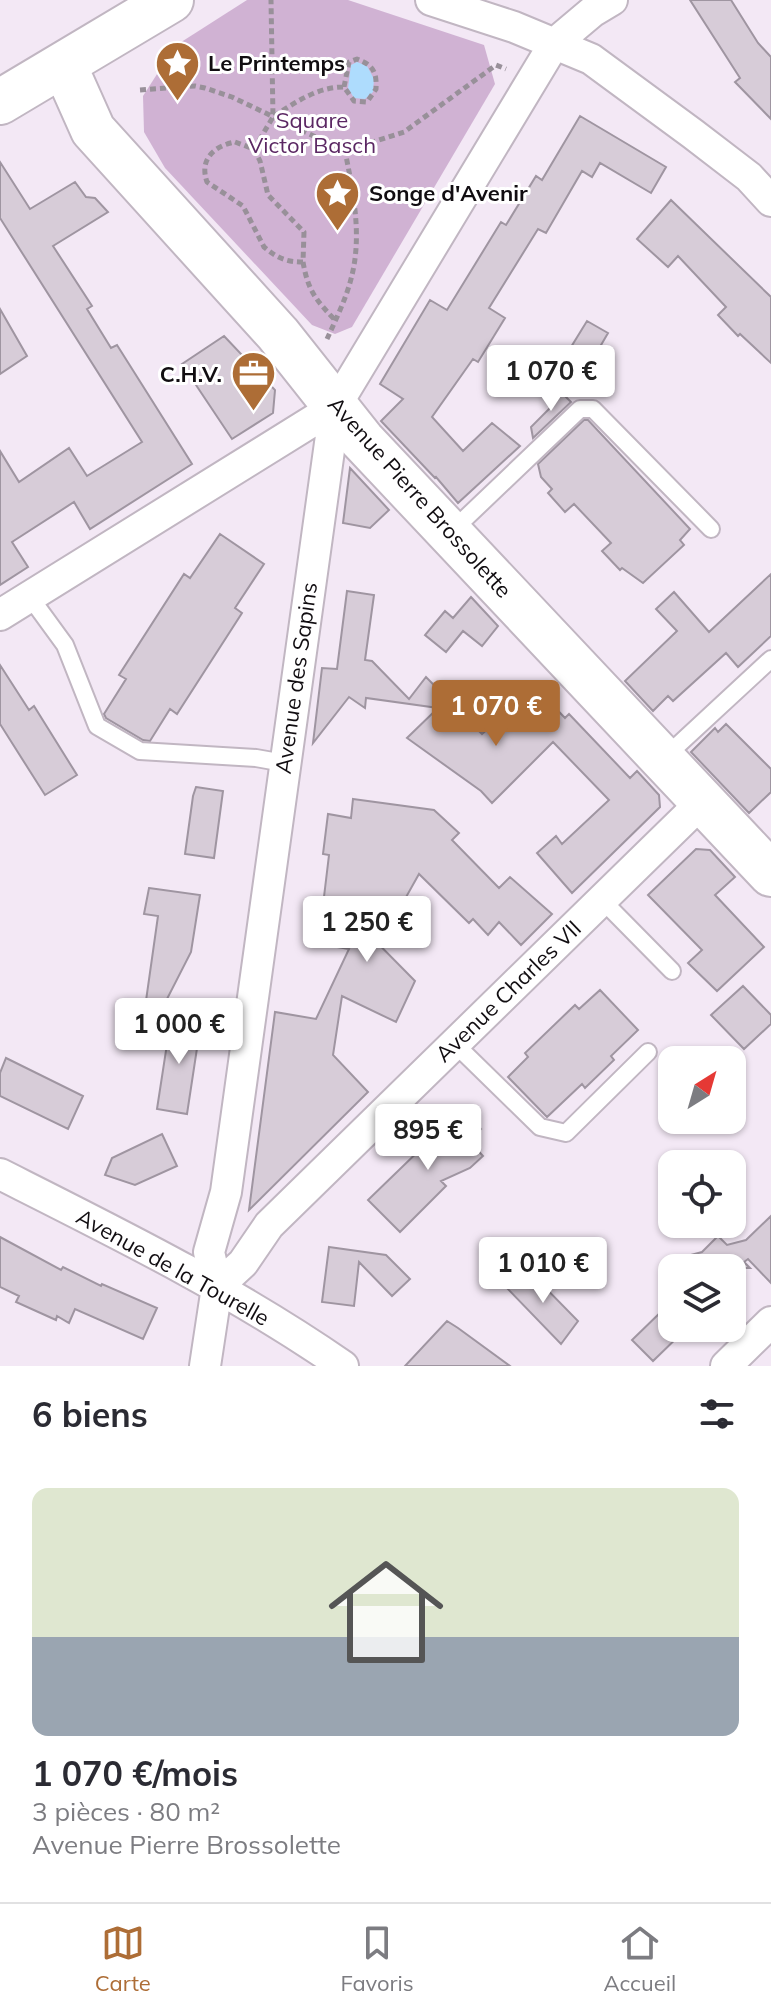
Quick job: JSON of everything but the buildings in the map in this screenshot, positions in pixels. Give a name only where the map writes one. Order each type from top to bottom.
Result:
[{"type":"street","points":[[0,102],[171,0]]},
{"type":"street","points":[[431,0],[591,59],[749,177],[771,201]]},
{"type":"street","name":"Avenue des Sapins","points":[[205,1366],[217,1287],[209,1252],[226,1192],[335,407],[554,44],[592,12],[612,0]]},
{"type":"street","name":"Avenue Pierre Brossolette","points":[[64,65],[93,130],[243,293],[362,440],[771,874]]},
{"type":"street","points":[[0,615],[335,407]]},
{"type":"street","name":"Avenue Charles VII","points":[[217,1287],[243,1263],[269,1225],[703,801]]},
{"type":"street","name":"Avenue de la Tourelle","points":[[0,1174],[156,1252],[343,1366]]},
{"type":"street","points":[[220,1213],[269,1225]]},
{"type":"street","points":[[726,1366],[771,1322]]},
{"type":"lane","points":[[449,533],[580,409],[593,409],[711,529]]},
{"type":"lane","points":[[30,597],[65,645],[97,726],[140,751],[256,758],[284,763]]},
{"type":"lane","points":[[663,759],[771,659]]},
{"type":"lane","points":[[602,900],[672,971]]},
{"type":"lane","points":[[454,1043],[540,1127],[566,1133],[648,1052]]},
{"type":"path","points":[[271,0],[273,117]]},
{"type":"path","points":[[352,60],[363,61],[375,70],[376,89],[367,102],[354,101],[344,87],[347,65],[352,60]]},
{"type":"path","points":[[140,90],[205,88],[232,97],[345,151],[404,132],[496,65],[532,80]]},
{"type":"path","points":[[254,149],[273,117],[313,93],[344,87]]},
{"type":"path","points":[[303,262],[284,261],[264,247],[243,206],[207,182],[205,165],[215,149],[235,142],[254,149],[268,195],[304,232],[303,262],[308,287],[334,320]]},
{"type":"path","points":[[327,339],[352,277],[356,236],[354,200],[345,151]]},
{"type":"green space","name":"Square Victor Basch","points":[[247,0],[348,0],[484,45],[495,84],[352,327],[335,334],[312,325],[165,168],[144,132],[143,96],[175,46]]},
{"type":"water","points":[[357,62],[367,66],[374,79],[373,92],[365,99],[354,98],[348,88],[351,65]]},
{"type":"place","name":"Le Printemps","points":[[177,102]]},
{"type":"place","name":"Songe d'Avenir","points":[[338,232]]},
{"type":"place","name":"C.H.V.","points":[[253,413]]}]
